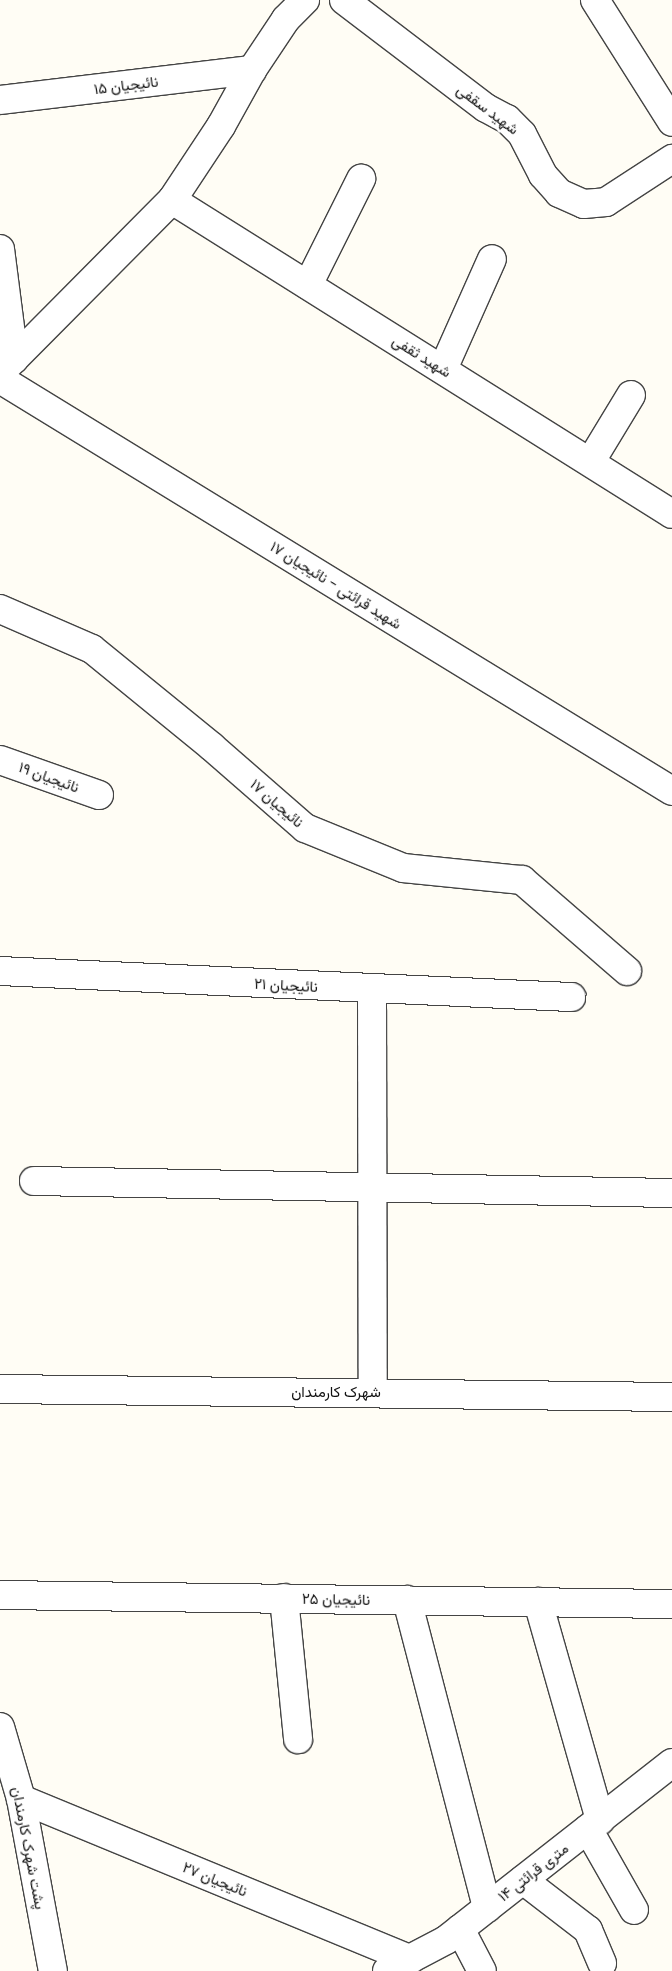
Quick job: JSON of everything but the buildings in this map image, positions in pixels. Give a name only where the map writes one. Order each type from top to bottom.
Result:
[{"type":"street","points":[[5,370],[172,200],[221,126],[252,70],[286,19],[305,0]]},
{"type":"street","name":"شهید سقفی","points":[[344,0],[486,108],[507,119],[522,134],[543,175],[559,193],[584,204],[606,202],[672,159]]},
{"type":"street","points":[[595,0],[672,122]]},
{"type":"street","name":"نائیجیان ۱۵","points":[[0,100],[252,70]]},
{"type":"street","points":[[308,285],[361,178]]},
{"type":"street","name":"شهید ثقفی","points":[[172,200],[591,461],[672,514]]},
{"type":"street","points":[[0,249],[5,370]]},
{"type":"street","points":[[444,369],[492,259]]},
{"type":"street","name":"شهید قرائتی - نائیجیان ۱۷","points":[[5,370],[672,792]]},
{"type":"street","points":[[591,461],[631,395]]},
{"type":"street","name":"نائیجیان ۱۷","points":[[0,609],[92,649],[212,747],[305,828],[403,868],[522,880],[626,970]]},
{"type":"street","name":"نائیجیان ۱۹","points":[[0,760],[99,795]]},
{"type":"street","name":"نائیجیان ۲۱","points":[[0,971],[571,998]]},
{"type":"street","points":[[372,990],[373,1392]]},
{"type":"street","points":[[34,1181],[371,1189],[672,1193]]},
{"type":"street","name":"شهرک کارمندان","points":[[0,1389],[672,1397]]},
{"type":"street","name":"نائیجیان ۲۵","points":[[0,1595],[672,1604]]},
{"type":"street","points":[[284,1598],[298,1739]]},
{"type":"street","points":[[407,1600],[488,1908]]},
{"type":"street","points":[[538,1602],[594,1824],[634,1910]]},
{"type":"street","name":"پشت شهرک کارمندان","points":[[0,1727],[21,1799],[53,1971]]},
{"type":"street","name":"۱۴ متری قرائتی","points":[[398,1965],[446,1940],[672,1763]]},
{"type":"street","name":"نائیجیان ۲۷","points":[[21,1799],[398,1965]]},
{"type":"street","points":[[523,1880],[588,1930],[602,1963]]},
{"type":"street","points":[[460,1929],[482,1971]]}]
